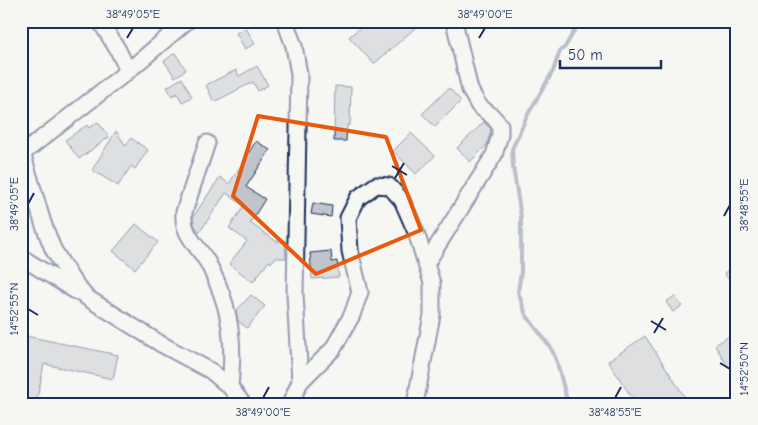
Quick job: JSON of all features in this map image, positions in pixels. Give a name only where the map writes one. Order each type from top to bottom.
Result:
[{"type":"street","points":[[100,21],[118,50],[128,71]]},
{"type":"street","points":[[86,297],[72,280],[53,249],[43,223],[22,151],[128,71],[187,21]]},
{"type":"street","points":[[285,21],[294,46],[299,74],[295,294],[300,382]]},
{"type":"street","points":[[426,264],[494,154],[500,135],[500,125],[479,106],[470,90],[454,21]]},
{"type":"street","points":[[207,143],[184,212],[183,222],[185,229],[208,263],[222,296],[230,329],[233,353],[230,387]]},
{"type":"street","points":[[290,404],[300,382],[333,349],[352,315],[360,292],[350,250],[348,218],[358,198],[376,185],[390,186],[402,200],[416,232],[432,283],[432,315],[415,404]]},
{"type":"street","points":[[21,257],[161,344],[211,371],[230,387],[243,404]]},
{"type":"highlighted area","points":[[258,116],[386,137],[421,230],[316,274],[233,196]]},
{"type":"building","points":[[368,21],[423,21],[374,64],[349,37]]},
{"type":"building","points":[[246,28],[255,44],[245,49],[236,33]]},
{"type":"building","points":[[175,53],[186,70],[175,77],[164,61]]},
{"type":"building","points":[[257,66],[268,85],[258,91],[253,82],[214,102],[206,85],[236,70],[239,76]]},
{"type":"building","points":[[182,78],[192,97],[182,102],[177,93],[172,96],[167,87]]},
{"type":"building","points":[[335,86],[351,87],[350,125],[347,125],[346,141],[334,141]]},
{"type":"building","points":[[449,88],[461,101],[435,127],[422,114]]},
{"type":"building","points":[[98,122],[109,137],[79,159],[65,140],[87,125],[89,128]]},
{"type":"building","points":[[484,122],[491,129],[487,145],[470,162],[457,148]]},
{"type":"building","points":[[116,131],[126,146],[131,138],[148,150],[135,169],[131,166],[118,186],[92,170]]},
{"type":"building","points":[[411,133],[435,156],[416,174],[393,151]]},
{"type":"building","points":[[256,141],[270,150],[246,187],[265,199],[250,223],[276,241],[285,241],[286,258],[275,258],[271,263],[269,261],[253,282],[229,264],[247,241],[229,228],[244,206],[226,193],[199,233],[194,224],[193,217],[220,177],[229,184]]},
{"type":"building","points":[[313,203],[332,206],[331,217],[311,214]]},
{"type":"building","points":[[136,224],[158,242],[135,269],[113,251]]},
{"type":"building","points":[[331,251],[332,262],[337,261],[339,277],[312,279],[310,253]]},
{"type":"building","points":[[737,264],[737,291],[724,273]]},
{"type":"building","points":[[251,295],[265,306],[247,328],[238,321],[236,311]]},
{"type":"building","points":[[675,296],[682,306],[673,312],[666,302]]},
{"type":"building","points":[[731,335],[737,344],[737,362],[728,367],[715,345]]},
{"type":"building","points":[[26,336],[118,355],[113,379],[44,364],[36,404],[21,404],[21,360]]},
{"type":"building","points":[[645,336],[687,400],[681,404],[636,404],[608,361]]},
{"type":"waterway","points":[[568,404],[557,362],[551,348],[526,315],[518,292],[521,272],[521,217],[512,149],[527,116],[553,71],[560,51],[565,47],[580,21]]}]
